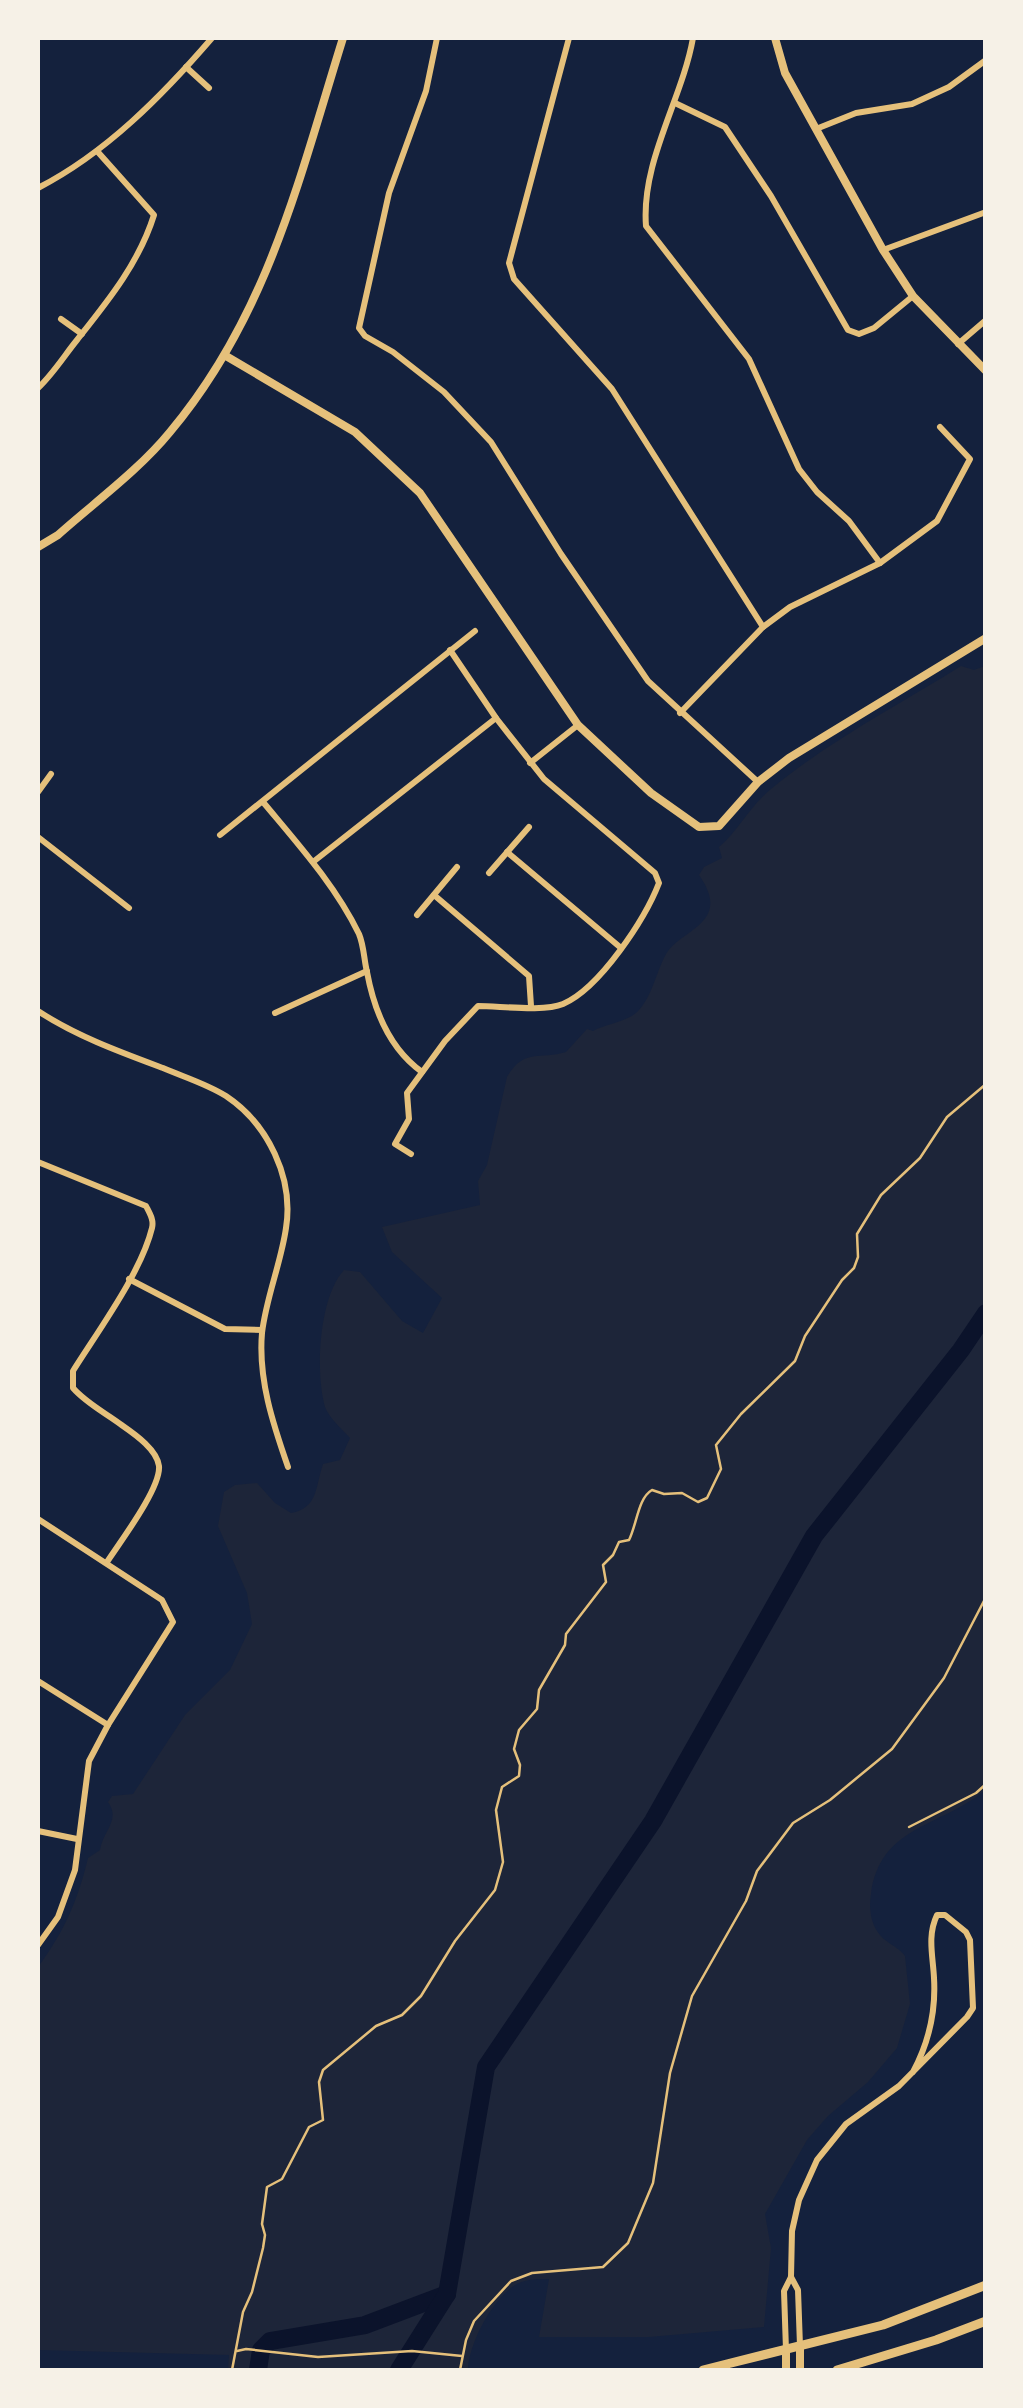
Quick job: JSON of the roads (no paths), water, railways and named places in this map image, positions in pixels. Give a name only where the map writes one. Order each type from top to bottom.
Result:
[{"type":"main road","points":[[703,2370],[883,2325],[986,2285]]},
{"type":"main road","points":[[837,2370],[986,2321]]},
{"type":"street","points":[[38,188],[97,152],[212,38]]},
{"type":"street","points":[[38,547],[58,535],[169,434],[226,356],[274,260],[343,38]]},
{"type":"street","points":[[437,38],[426,91],[389,193],[359,328],[444,392],[491,442],[648,681],[758,782]]},
{"type":"street","points":[[569,38],[509,263],[514,278],[612,388],[764,627]]},
{"type":"street","points":[[693,38],[645,206],[649,232],[748,359],[799,469],[849,521],[880,563]]},
{"type":"street","points":[[776,38],[785,74],[883,250],[913,296],[986,371]]},
{"type":"street","points":[[816,129],[856,113],[912,104],[949,87],[986,60]]},
{"type":"street","points":[[186,67],[209,88]]},
{"type":"street","points":[[675,102],[725,127],[771,196],[842,324],[859,334],[874,328],[913,296]]},
{"type":"street","points":[[38,388],[121,282],[145,242],[154,215],[97,152]]},
{"type":"street","points":[[883,250],[986,212]]},
{"type":"street","points":[[62,319],[82,334]]},
{"type":"street","points":[[957,345],[986,320]]},
{"type":"street","points":[[226,356],[355,432],[420,493],[578,725],[651,792],[699,828],[719,826],[758,782],[789,758],[986,638]]},
{"type":"street","points":[[680,713],[764,627],[790,606],[880,563],[937,520],[970,460],[940,427]]},
{"type":"street","points":[[220,835],[475,631]]},
{"type":"street","points":[[411,1154],[395,1141],[408,1119],[408,1094],[445,1041],[478,1006],[566,1003],[609,964],[658,887],[658,878],[530,763],[450,650]]},
{"type":"street","points":[[313,862],[496,718]]},
{"type":"street","points":[[530,763],[578,725]]},
{"type":"street","points":[[38,792],[50,774]]},
{"type":"street","points":[[263,802],[313,862],[361,938],[373,1000],[390,1037],[410,1064],[422,1072]]},
{"type":"street","points":[[489,873],[529,827]]},
{"type":"street","points":[[38,837],[129,908]]},
{"type":"street","points":[[507,852],[620,948]]},
{"type":"street","points":[[418,915],[457,867]]},
{"type":"street","points":[[434,895],[529,976],[531,1006]]},
{"type":"street","points":[[276,1013],[366,971]]},
{"type":"street","points":[[38,1011],[95,1042],[210,1087],[247,1114],[278,1160],[288,1208],[262,1330],[264,1385],[288,1468]]},
{"type":"street","points":[[38,1162],[146,1206],[152,1217],[153,1226],[129,1279],[73,1370],[73,1388],[82,1399],[125,1427],[151,1450],[159,1464],[157,1482],[107,1562]]},
{"type":"street","points":[[129,1279],[225,1329],[262,1330]]},
{"type":"street","points":[[38,1519],[162,1600],[172,1622],[108,1724],[89,1762],[75,1870],[58,1917],[38,1945]]},
{"type":"street","points":[[38,1681],[108,1724]]},
{"type":"street","points":[[38,1831],[77,1839]]},
{"type":"street","points":[[786,2370],[784,2291],[791,2277],[794,2222],[817,2160],[846,2124],[913,2072],[973,2008],[970,1940],[945,1915],[937,1915],[932,1930],[932,2013],[927,2040],[913,2072]]},
{"type":"street","points":[[791,2277],[798,2290],[800,2370]]},
{"type":"waterway","points":[[399,2370],[447,2294],[486,2067],[653,1821],[814,1536],[986,1313]]},
{"type":"waterway","points":[[258,2370],[261,2350],[270,2341],[365,2325],[447,2294]]}]
